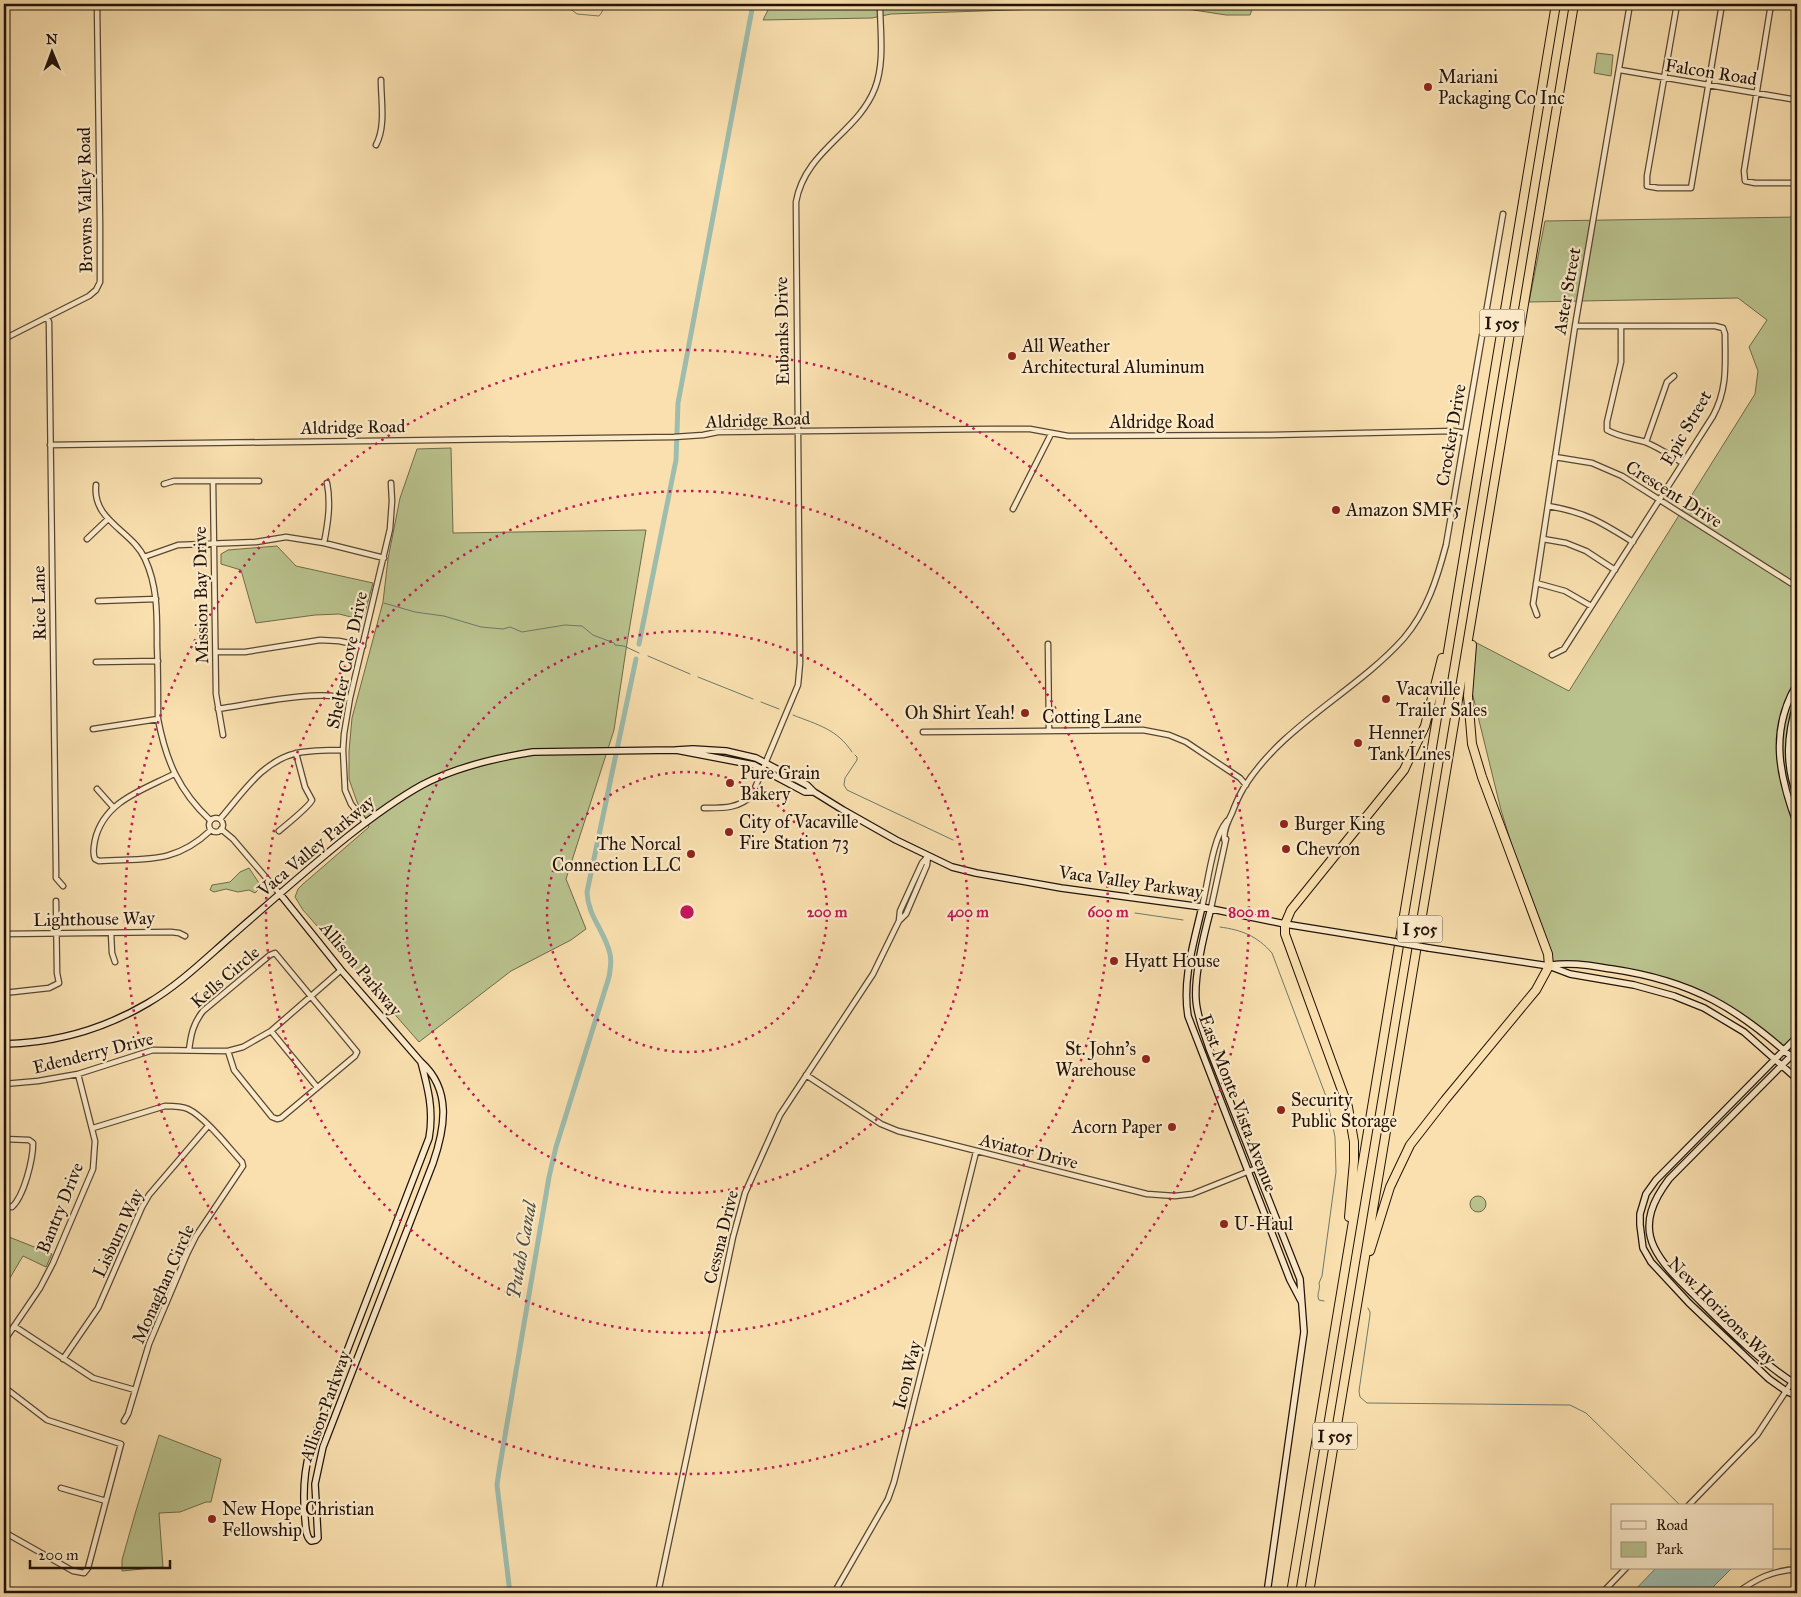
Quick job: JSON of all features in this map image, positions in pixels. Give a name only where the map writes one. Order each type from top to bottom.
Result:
[{"type":"highway","name":"I 505","points":[[1291,1593],[1556,4]]},
{"type":"highway","name":"I 505","points":[[1309,1593],[1574,4]]},
{"type":"highway","points":[[1362,1280],[1390,1187],[1410,1144],[1536,990],[1549,966],[1546,946],[1482,776],[1472,744],[1468,696],[1478,579]]},
{"type":"highway","points":[[1342,1288],[1354,1177],[1354,1142],[1342,1090],[1285,934],[1285,924],[1291,910],[1404,770],[1425,726],[1442,659],[1449,643]]},
{"type":"street","name":"Browns Valley Road","points":[[4,339],[89,296],[96,290],[100,277],[97,4]]},
{"type":"street","name":"Eubanks Drive","points":[[704,808],[731,807],[747,801],[756,788],[798,685],[800,663],[794,214],[797,195],[804,175],[862,112],[873,93],[880,66],[880,4]]},
{"type":"street","name":"Aster Street","points":[[1537,614],[1533,604],[1555,457],[1575,326],[1630,4]]},
{"type":"street","points":[[1676,4],[1647,176],[1648,186],[1658,188],[1691,188],[1722,4]]},
{"type":"street","points":[[1771,4],[1744,171],[1745,181],[1797,183],[1797,176]]},
{"type":"street","name":"Falcon Road","points":[[1620,70],[1797,100]]},
{"type":"street","points":[[376,145],[382,126],[381,80]]},
{"type":"street","name":"Crocker Drive","points":[[1202,907],[1222,828],[1246,784],[1282,742],[1350,687],[1404,637],[1421,613],[1436,582],[1446,545],[1503,214]]},
{"type":"street","name":"Rice Lane","points":[[47,317],[49,322],[56,878],[62,886]]},
{"type":"street","name":"Epic Street","points":[[1552,655],[1564,649],[1713,416],[1724,391],[1725,378],[1725,334],[1722,328],[1715,326],[1575,326]]},
{"type":"street","points":[[1621,327],[1621,362],[1607,422],[1607,430],[1613,434],[1646,442],[1683,463]]},
{"type":"street","points":[[1646,442],[1667,382],[1674,376]]},
{"type":"street","name":"Aldridge Road","points":[[50,444],[681,437],[718,432],[1014,428],[1076,436],[1271,435],[1454,431],[1466,433]]},
{"type":"street","points":[[1013,509],[1051,434]]},
{"type":"street","name":"Crescent Drive","points":[[1555,457],[1592,463],[1622,476],[1797,587]]},
{"type":"street","points":[[164,484],[174,481],[259,481]]},
{"type":"street","name":"Mission Bay Drive","points":[[214,481],[218,709],[223,735]]},
{"type":"street","points":[[324,543],[329,519],[327,483]]},
{"type":"street","name":"Shelter Cove Drive","points":[[365,822],[351,804],[345,790],[344,734],[350,698],[384,558],[391,519],[391,483]]},
{"type":"street","points":[[96,486],[94,496],[97,505],[144,557],[155,587],[158,719],[166,755],[174,774],[190,799],[210,820]]},
{"type":"street","points":[[1548,506],[1566,509],[1591,517],[1633,542]]},
{"type":"street","points":[[87,538],[108,519]]},
{"type":"street","points":[[144,557],[178,545],[214,542],[256,542],[286,537],[324,543],[384,558]]},
{"type":"street","points":[[1543,539],[1566,543],[1586,552],[1615,570]]},
{"type":"street","points":[[1536,583],[1565,591],[1591,606]]},
{"type":"street","points":[[98,601],[156,599]]},
{"type":"street","points":[[216,652],[245,652],[320,640],[338,641],[362,646]]},
{"type":"street","points":[[1048,644],[1049,730]]},
{"type":"street","points":[[96,662],[158,661]]},
{"type":"street","points":[[1797,684],[1787,706],[1779,747],[1782,777],[1797,824]]},
{"type":"street","points":[[218,709],[318,695],[337,695],[350,698]]},
{"type":"street","points":[[1797,702],[1789,734],[1789,765],[1797,796]]},
{"type":"street","points":[[93,729],[158,719]]},
{"type":"street","name":"Cotting Lane","points":[[923,732],[1143,730],[1169,734],[1186,742],[1246,784]]},
{"type":"street","points":[[220,819],[263,770],[281,758],[296,753],[343,750]]},
{"type":"street","name":"Vaca Valley Parkway","points":[[4,1044],[44,1041],[86,1031],[149,1003],[188,974],[314,863],[365,822],[423,784],[471,765],[512,755],[534,752],[676,750],[765,767],[805,792],[814,792],[850,814],[928,856],[976,873],[1061,888],[1211,908],[1285,924],[1549,966],[1570,974],[1647,988],[1694,1004],[1744,1032],[1797,1080]]},
{"type":"street","points":[[280,831],[300,811],[310,805],[312,800],[305,786],[296,753]]},
{"type":"street","points":[[174,774],[113,807],[104,820],[95,842],[93,855],[95,859],[99,861],[144,861],[161,858],[196,843],[211,830]]},
{"type":"street","points":[[97,789],[113,807]]},
{"type":"street","name":"Crocker Drive","points":[[1211,908],[1229,818]]},
{"type":"street","points":[[210,820],[220,819]]},
{"type":"street","points":[[220,819],[222,823],[221,829]]},
{"type":"street","points":[[210,820],[211,830]]},
{"type":"street","points":[[211,830],[215,832],[221,829]]},
{"type":"street","points":[[221,829],[233,839],[280,894]]},
{"type":"street","name":"Cessna Drive","points":[[658,1593],[737,1221],[745,1193],[780,1115],[866,985],[899,921],[906,914],[927,865],[928,856]]},
{"type":"street","name":"Allison Parkway","points":[[280,894],[341,970],[430,1070],[442,1098],[444,1115],[439,1146],[323,1447],[316,1484],[318,1538],[312,1541],[307,1535],[303,1500],[306,1462],[429,1138],[432,1116],[430,1095],[421,1062]]},
{"type":"street","points":[[4,993],[50,988],[59,983],[57,973],[56,901]]},
{"type":"street","name":"East Monte Vista Avenue","points":[[1202,907],[1191,955],[1186,993],[1188,1016],[1290,1280],[1303,1304]]},
{"type":"street","name":"East Monte Vista Avenue","points":[[1211,908],[1197,980],[1196,998],[1198,1014],[1209,1048],[1300,1280],[1303,1304],[1304,1332],[1267,1593]]},
{"type":"street","name":"Lighthouse Way","points":[[4,934],[179,932],[185,936]]},
{"type":"street","points":[[111,933],[112,953],[115,962]]},
{"type":"street","name":"Kells Circle","points":[[189,1050],[192,1030],[203,1011],[270,955],[275,953],[358,1052],[317,1087]]},
{"type":"street","name":"Vaca Valley Parkway","points":[[1549,966],[1569,963],[1601,967],[1649,976],[1682,985],[1750,1022],[1797,1062]]},
{"type":"street","name":"Edenderry Drive","points":[[4,1084],[38,1081],[78,1074],[153,1050],[228,1051],[248,1044],[271,1031],[341,970]]},
{"type":"street","points":[[1186,993],[1191,994],[1198,1028],[1209,1048]]},
{"type":"street","points":[[228,1051],[234,1070],[272,1117],[281,1118],[317,1087],[271,1031]]},
{"type":"street","name":"New Horizons Way","points":[[1797,1037],[1656,1180],[1646,1194],[1640,1214],[1643,1248],[1651,1262],[1689,1303],[1769,1379],[1797,1396]]},
{"type":"street","name":"New Horizons Way","points":[[1795,1384],[1779,1374],[1752,1350],[1671,1271],[1654,1247],[1650,1224],[1653,1203],[1669,1179],[1797,1050]]},
{"type":"street","name":"Bantry Drive","points":[[4,1341],[45,1279],[93,1170],[95,1154],[93,1128],[78,1074]]},
{"type":"street","name":"Aviator Drive","points":[[806,1075],[881,1124],[898,1131],[976,1152],[1160,1196],[1192,1194],[1257,1168]]},
{"type":"street","name":"Monaghan Circle","points":[[93,1128],[165,1106],[177,1106],[196,1114],[242,1162],[243,1166],[196,1236],[187,1254],[149,1344],[135,1390]]},
{"type":"street","name":"Lisburn Way","points":[[63,1359],[98,1308],[149,1195],[208,1126]]},
{"type":"street","points":[[4,1140],[29,1140],[33,1143],[33,1152],[26,1177],[16,1203],[12,1207],[4,1206]]},
{"type":"street","name":"Icon Way","points":[[834,1593],[888,1499],[894,1482],[976,1152]]},
{"type":"street","points":[[14,1326],[93,1378],[135,1390],[124,1421]]},
{"type":"street","points":[[1690,1504],[1757,1435],[1786,1390],[1795,1384]]},
{"type":"street","points":[[4,1387],[47,1420],[121,1444],[88,1568],[84,1572],[73,1571],[4,1532]]},
{"type":"street","points":[[62,1488],[106,1501]]},
{"type":"street","points":[[4,1506],[4,1513]]},
{"type":"street","points":[[1737,1593],[1754,1580],[1780,1570],[1797,1569]]},
{"type":"street","points":[[1602,1593],[1624,1570]]},
{"type":"green space","points":[[771,4],[1254,4],[1250,15],[1226,15],[1161,5],[891,14],[872,18],[763,20]]},
{"type":"green space","points":[[1597,53],[1613,55],[1611,76],[1594,73]]},
{"type":"green space","points":[[1797,217],[1797,1062],[1778,1045],[1714,1000],[1665,979],[1569,963],[1549,966],[1501,810],[1472,692],[1473,641],[1569,691],[1755,394],[1758,371],[1749,347],[1767,320],[1738,298],[1529,302],[1545,221]]},
{"type":"green space","points":[[451,448],[453,533],[646,530],[614,730],[566,879],[586,929],[571,940],[511,971],[419,1042],[303,910],[295,897],[298,889],[303,884],[369,827],[349,779],[352,718],[383,602],[388,559],[400,498],[417,449]]},
{"type":"green space","points":[[277,546],[296,566],[373,583],[363,620],[339,614],[315,615],[256,623],[241,570],[221,564],[221,554],[228,550]]},
{"type":"green space","points":[[249,868],[259,883],[259,889],[255,893],[249,890],[238,892],[226,889],[214,892],[210,890],[212,885],[230,882],[240,872]]},
{"type":"green space","points":[[1478,1196],[1486,1204],[1478,1212],[1470,1204]]},
{"type":"green space","points":[[4,1235],[52,1254],[46,1267],[23,1256],[4,1288]]},
{"type":"green space","points":[[159,1435],[221,1459],[211,1502],[206,1502],[180,1512],[159,1513],[163,1567],[122,1571],[122,1560]]},
{"type":"shaded area","points":[[1654,1570],[1730,1570],[1707,1593],[1632,1593]]},
{"type":"waterway","points":[[564,4],[577,14],[599,16],[607,4]]},
{"type":"waterway","points":[[609,4],[629,7],[709,4]]},
{"type":"waterway","points":[[725,4],[738,4]]},
{"type":"waterway","points":[[639,644],[676,460],[678,403],[753,4]]},
{"type":"waterway","points":[[770,4],[788,4]]},
{"type":"waterway","points":[[1197,4],[1239,8],[1241,4]]},
{"type":"waterway","points":[[384,603],[415,612],[444,616],[481,627],[503,629],[510,627],[522,632],[565,625],[582,626],[593,635],[639,653]]},
{"type":"waterway","points":[[648,656],[690,674]]},
{"type":"waterway","name":"Putah Canal","points":[[510,1593],[497,1485],[549,1177],[556,1147],[609,977],[611,963],[608,946],[593,917],[587,892],[636,659]]},
{"type":"waterway","points":[[698,677],[753,699]]},
{"type":"waterway","points":[[761,702],[779,709]]},
{"type":"waterway","points":[[793,715],[819,725],[833,733],[852,752]]},
{"type":"waterway","points":[[855,755],[857,760],[845,778],[844,785],[847,790],[953,840]]},
{"type":"waterway","points":[[1135,913],[1183,920]]},
{"type":"waterway","points":[[1220,927],[1249,935],[1261,942],[1272,953],[1327,1099],[1335,1137],[1336,1172],[1322,1276],[1319,1283],[1318,1298],[1324,1301]]},
{"type":"waterway","points":[[1368,1308],[1370,1315],[1359,1391],[1360,1397],[1367,1403],[1570,1405],[1586,1413],[1679,1504]]},
{"type":"waterway","points":[[1774,1549],[1797,1549]]},
{"type":"place","name":"Mariani Packaging Co Inc","points":[[1428,87]]},
{"type":"place","name":"All Weather Architectural Aluminum","points":[[1012,356]]},
{"type":"place","name":"Amazon SMF5","points":[[1336,510]]},
{"type":"place","name":"Vacaville Trailer Sales","points":[[1386,699]]},
{"type":"place","name":"Oh Shirt Yeah!","points":[[1025,713]]},
{"type":"place","name":"Henner Tank Lines","points":[[1358,743]]},
{"type":"place","name":"Pure Grain Bakery","points":[[730,783]]},
{"type":"place","name":"Burger King","points":[[1284,824]]},
{"type":"place","name":"City of Vacaville Fire Station 73","points":[[729,832]]},
{"type":"place","name":"Chevron","points":[[1286,849]]},
{"type":"place","name":"The Norcal Connection LLC","points":[[691,854]]},
{"type":"place","name":"Hyatt House","points":[[1114,961]]},
{"type":"place","name":"St. John's Warehouse","points":[[1146,1059]]},
{"type":"place","name":"Security Public Storage","points":[[1281,1110]]},
{"type":"place","name":"Acorn Paper","points":[[1172,1127]]},
{"type":"place","name":"U-Haul","points":[[1224,1224]]},
{"type":"place","name":"New Hope Christian Fellowship","points":[[212,1519]]}]
